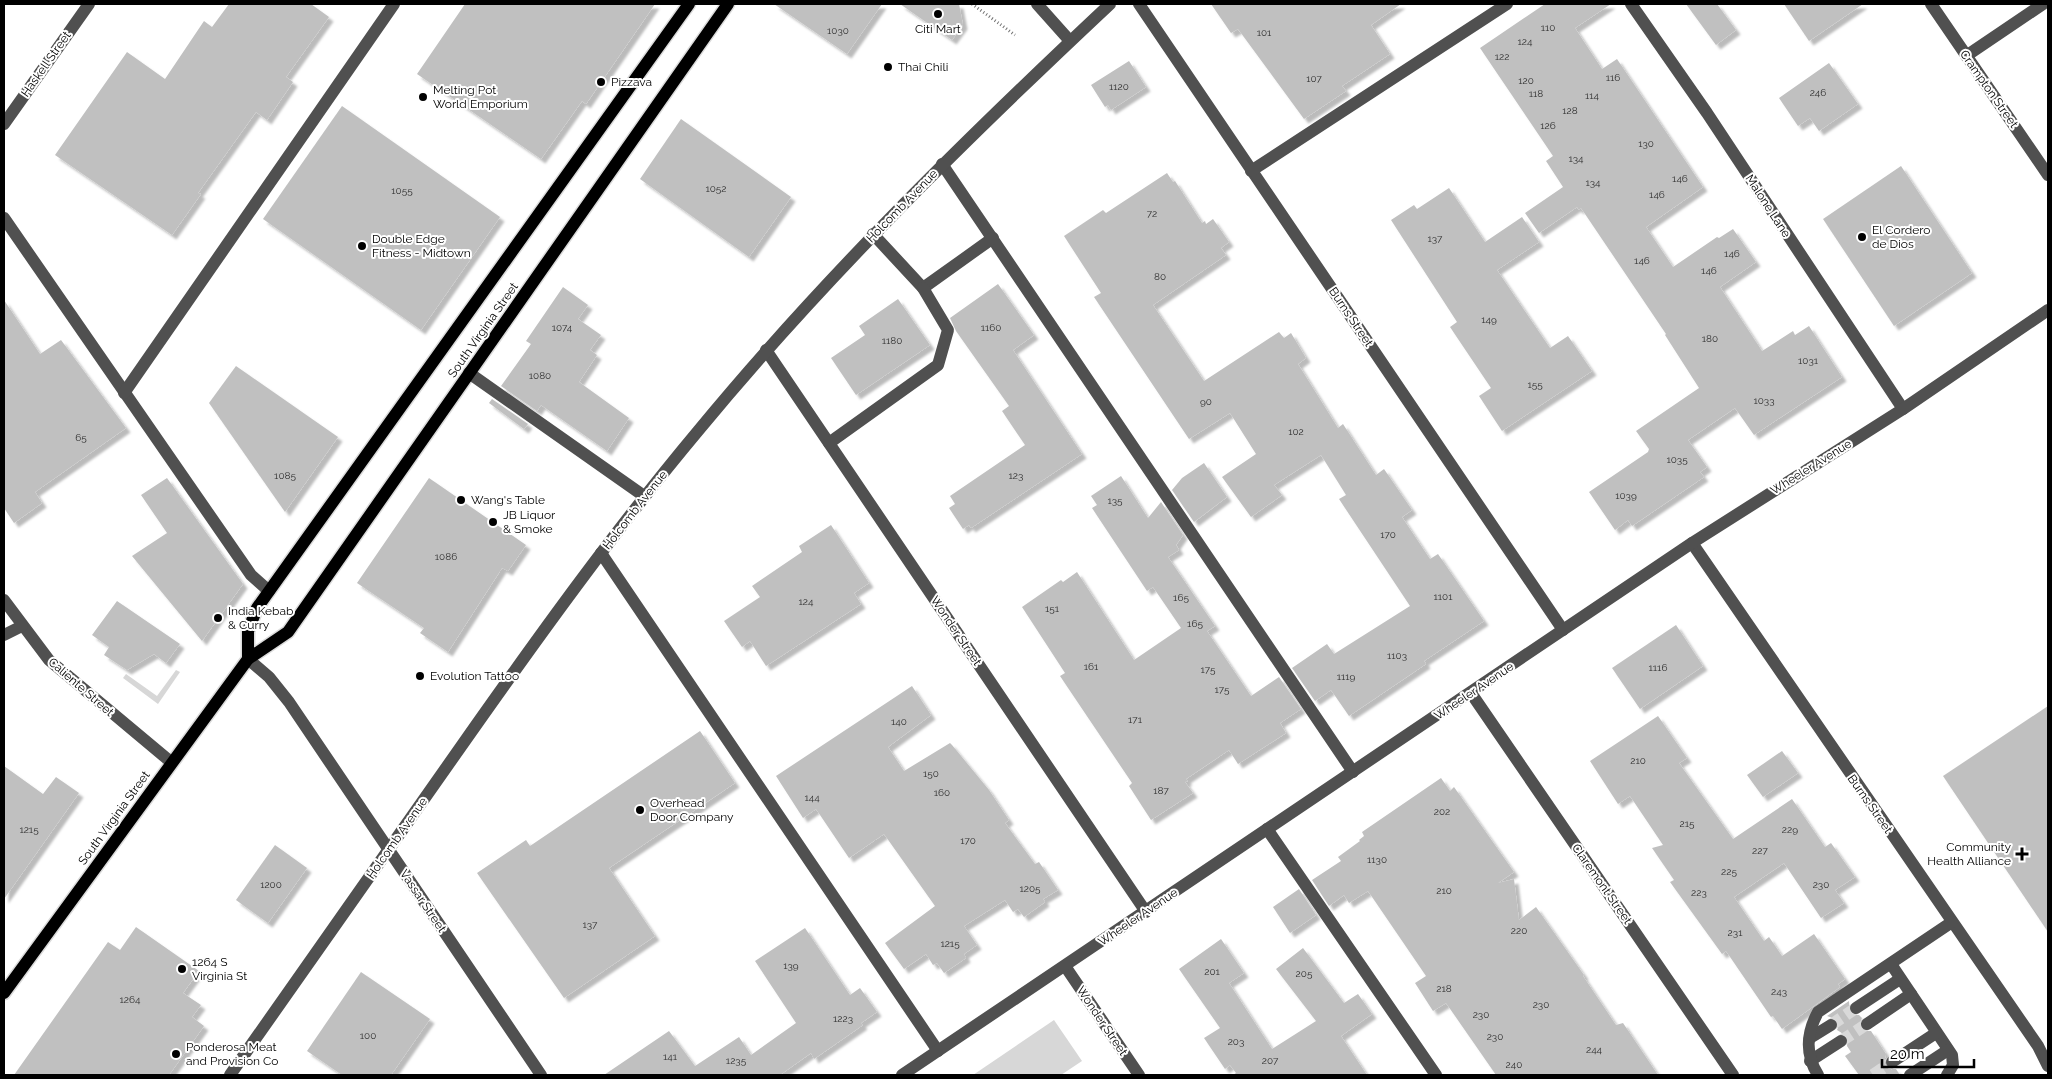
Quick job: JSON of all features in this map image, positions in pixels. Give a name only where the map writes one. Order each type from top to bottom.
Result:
[{"type":"main road","name":"South Virginia Street","points":[[248,659],[248,631],[257,608],[689,4]]},
{"type":"main road","name":"South Virginia Street","points":[[4,993],[248,659],[288,632],[728,4]]},
{"type":"street","name":"Haskell Street","points":[[4,124],[89,4]]},
{"type":"street","points":[[124,393],[394,4]]},
{"type":"street","points":[[1037,4],[1070,41]]},
{"type":"street","name":"Holcomb Avenue","points":[[230,1075],[536,639],[644,496],[766,350],[874,234],[942,164],[1110,4]]},
{"type":"street","name":"Burns Street","points":[[1140,4],[1562,630]]},
{"type":"street","points":[[1251,171],[1507,4]]},
{"type":"street","name":"Malone Lane","points":[[1631,4],[1707,113],[1903,408]]},
{"type":"street","name":"Crampton Street","points":[[1931,4],[2048,175]]},
{"type":"street","points":[[1966,56],[2043,4]]},
{"type":"street","points":[[942,164],[1353,772]]},
{"type":"street","points":[[4,218],[251,575],[269,591]]},
{"type":"street","points":[[829,443],[938,365],[948,330],[922,288],[874,234]]},
{"type":"street","points":[[922,288],[993,238]]},
{"type":"street","name":"Wheeler Avenue","points":[[902,1075],[1692,543],[1903,408],[2048,310]]},
{"type":"street","name":"Wonder Street","points":[[766,350],[1146,912]]},
{"type":"street","points":[[469,373],[644,496]]},
{"type":"street","name":"Burns Street","points":[[1692,543],[2038,1046],[2048,1066]]},
{"type":"street","points":[[601,553],[938,1051]]},
{"type":"street","name":"Caliente Street","points":[[4,600],[49,660],[171,762]]},
{"type":"street","points":[[4,635],[22,626]]},
{"type":"street","name":"Vassar Street","points":[[248,659],[269,677],[289,702],[541,1075]]},
{"type":"street","name":"Claremont Street","points":[[1471,693],[1733,1075]]},
{"type":"street","points":[[1267,829],[1436,1075]]},
{"type":"street","points":[[1818,1075],[1810,1061],[1808,1052],[1812,1021],[1823,1006],[1891,964],[1952,922]]},
{"type":"street","points":[[1891,964],[1952,1055],[1953,1065],[1947,1075]]},
{"type":"street","name":"Wonder Street","points":[[1065,966],[1139,1075]]},
{"type":"street","points":[[1856,1008],[1900,979]]},
{"type":"street","points":[[1867,1024],[1911,994]]},
{"type":"street","points":[[1810,1038],[1831,1025]]},
{"type":"street","points":[[1892,1062],[1936,1033]]},
{"type":"street","points":[[1810,1061],[1841,1040]]},
{"type":"street","points":[[1910,1075],[1948,1050]]},
{"type":"path","points":[[972,4],[1015,35]]},
{"type":"shaded area","points":[[176,670],[180,672],[158,704],[123,678],[126,674],[157,696]]},
{"type":"shaded area","points":[[1054,1020],[1082,1061],[1061,1075],[973,1075]]},
{"type":"building","points":[[229,4],[311,4],[329,17],[286,77],[293,82],[267,120],[256,112],[198,193],[201,194],[172,235],[55,155],[127,52],[165,79],[204,21],[212,27]]},
{"type":"building","points":[[465,4],[655,4],[586,104],[582,101],[541,159],[417,74]]},
{"type":"building","points":[[774,4],[882,4],[847,54]]},
{"type":"building","name":"Citi Mart","points":[[900,4],[959,4],[963,25],[952,40]]},
{"type":"building","points":[[1211,4],[1401,4],[1371,25],[1390,54],[1342,86],[1346,91],[1304,119],[1238,29],[1231,33]]},
{"type":"building","points":[[1545,4],[1611,4],[1575,28],[1602,69],[1617,59],[1703,187],[1646,227],[1673,267],[1717,237],[1719,238],[1733,229],[1756,262],[1720,287],[1762,351],[1793,331],[1795,335],[1809,326],[1842,377],[1754,435],[1735,408],[1688,440],[1707,467],[1700,472],[1704,477],[1632,526],[1628,520],[1615,530],[1589,492],[1648,452],[1649,449],[1636,431],[1699,388],[1666,334],[1581,208],[1579,210],[1577,207],[1539,233],[1525,213],[1563,187],[1546,161],[1553,156],[1480,48]]},
{"type":"building","points":[[1686,4],[1717,4],[1736,30],[1716,45]]},
{"type":"building","points":[[1784,4],[1863,4],[1809,41]]},
{"type":"building","points":[[1129,61],[1146,87],[1111,110],[1108,105],[1105,107],[1091,85]]},
{"type":"building","points":[[1829,63],[1858,104],[1819,131],[1810,118],[1798,126],[1779,98]]},
{"type":"building","points":[[342,106],[500,217],[421,330],[263,219]]},
{"type":"building","points":[[681,119],[791,197],[749,257],[640,179]]},
{"type":"building","name":"El Cordero de Dios","points":[[1901,166],[1972,273],[1894,326],[1823,219]]},
{"type":"building","points":[[1167,173],[1173,182],[1175,181],[1202,223],[1205,221],[1206,224],[1213,219],[1229,242],[1221,248],[1226,255],[1153,305],[1204,381],[1279,332],[1284,338],[1291,333],[1306,358],[1298,364],[1338,428],[1343,424],[1376,475],[1384,469],[1412,510],[1402,517],[1430,559],[1438,554],[1484,621],[1424,661],[1426,664],[1349,716],[1331,690],[1315,701],[1292,668],[1327,644],[1334,654],[1410,606],[1339,499],[1346,495],[1321,455],[1274,485],[1282,495],[1251,517],[1222,477],[1256,454],[1230,413],[1189,439],[1094,297],[1101,293],[1064,236],[1103,210],[1106,213]]},
{"type":"building","points":[[1449,188],[1485,242],[1522,217],[1539,242],[1497,270],[1550,348],[1568,336],[1592,371],[1502,431],[1479,396],[1491,388],[1450,327],[1457,322],[1391,220],[1414,205],[1417,209]]},
{"type":"building","points":[[998,284],[1034,335],[1013,350],[1082,454],[971,528],[969,525],[963,529],[949,508],[955,504],[950,496],[1025,445],[1002,411],[1009,406],[956,331],[950,318]]},
{"type":"building","points":[[563,287],[588,305],[578,319],[601,335],[590,350],[597,355],[579,382],[629,418],[607,451],[541,405],[537,411],[501,386],[531,344],[526,341]]},
{"type":"building","points":[[898,299],[930,345],[856,395],[831,358],[865,335],[859,326]]},
{"type":"building","points":[[4,300],[40,354],[61,340],[126,428],[35,492],[42,503],[14,523],[4,508]]},
{"type":"building","points":[[236,366],[338,437],[285,512],[209,403]]},
{"type":"building","points":[[492,399],[528,424],[524,429],[489,403]]},
{"type":"building","points":[[1204,463],[1227,497],[1194,522],[1172,490],[1182,478]]},
{"type":"building","points":[[1121,476],[1148,518],[1161,502],[1183,535],[1176,545],[1179,550],[1168,557],[1215,626],[1207,631],[1251,696],[1279,677],[1301,709],[1280,723],[1286,733],[1238,764],[1229,750],[1186,779],[1188,781],[1185,782],[1193,793],[1151,820],[1129,786],[1132,783],[1060,676],[1065,673],[1022,607],[1061,580],[1063,582],[1077,572],[1134,660],[1181,628],[1153,587],[1147,591],[1092,508],[1097,505],[1091,496]]},
{"type":"building","points":[[167,478],[243,584],[202,641],[132,556],[167,533],[141,495]]},
{"type":"building","points":[[429,478],[526,545],[508,571],[502,568],[448,652],[420,633],[424,628],[357,583]]},
{"type":"building","points":[[831,525],[869,583],[854,593],[861,604],[766,666],[750,641],[742,647],[724,621],[760,597],[752,586],[802,552],[799,546]]},
{"type":"building","points":[[117,601],[180,644],[166,663],[154,654],[127,670],[104,655],[109,647],[92,635]]},
{"type":"building","points":[[1676,625],[1703,666],[1640,709],[1612,668]]},
{"type":"building","points":[[912,686],[931,715],[888,747],[904,771],[950,743],[989,790],[1009,820],[1005,823],[1035,864],[1039,862],[1058,890],[1043,899],[1045,902],[1024,917],[1018,909],[1013,912],[1005,900],[964,926],[977,945],[964,954],[966,958],[944,973],[937,963],[933,965],[926,954],[904,969],[885,943],[935,906],[884,834],[849,858],[816,809],[803,818],[776,776]]},
{"type":"building","name":"Community Health Alliance","points":[[2048,706],[2048,932],[1943,776]]},
{"type":"building","points":[[1658,716],[1687,758],[1679,763],[1733,839],[1792,799],[1825,847],[1831,843],[1855,877],[1835,890],[1844,903],[1821,918],[1784,863],[1734,897],[1764,941],[1769,937],[1782,956],[1814,934],[1845,979],[1838,984],[1840,987],[1782,1029],[1773,1016],[1771,1017],[1726,951],[1722,954],[1670,882],[1674,880],[1652,848],[1663,845],[1630,796],[1618,804],[1590,761]]},
{"type":"building","name":"Overhead Door Company","points":[[700,731],[735,783],[609,868],[655,936],[564,998],[477,873],[526,840],[530,846]]},
{"type":"building","points":[[1782,751],[1798,773],[1763,797],[1747,775]]},
{"type":"building","points":[[4,766],[43,794],[56,777],[79,793],[4,899]]},
{"type":"building","points":[[1441,778],[1450,791],[1454,787],[1514,872],[1498,883],[1514,879],[1519,920],[1536,907],[1584,975],[1616,1025],[1623,1023],[1658,1075],[1496,1075],[1446,1003],[1433,1011],[1415,983],[1426,976],[1368,891],[1349,903],[1344,895],[1329,906],[1312,880],[1341,861],[1338,857],[1360,841],[1364,836],[1362,832]]},
{"type":"building","points":[[275,845],[307,868],[268,923],[236,900]]},
{"type":"building","points":[[1299,889],[1316,915],[1290,933],[1273,907]]},
{"type":"building","points":[[136,927],[199,971],[183,993],[201,1005],[192,1017],[204,1026],[169,1075],[14,1075],[108,942],[120,950]]},
{"type":"building","points":[[805,928],[850,995],[860,988],[877,1012],[861,1023],[863,1025],[814,1059],[811,1053],[780,1075],[604,1075],[669,1031],[695,1066],[739,1037],[751,1055],[796,1023],[755,961]]},
{"type":"building","points":[[1221,939],[1244,973],[1229,983],[1272,1049],[1316,1021],[1276,969],[1303,948],[1344,1003],[1358,994],[1372,1014],[1341,1036],[1367,1075],[1233,1075],[1236,1073],[1230,1065],[1225,1069],[1204,1038],[1220,1028],[1179,969]]},
{"type":"building","points":[[361,972],[430,1019],[391,1075],[342,1075],[307,1051]]},
{"type":"building","points":[[1849,1001],[1850,1013],[1859,1015],[1862,1018],[1859,1024],[1861,1029],[1871,1031],[1886,1054],[1884,1062],[1886,1067],[1896,1069],[1900,1075],[1859,1075],[1845,1056],[1851,1052],[1847,1046],[1848,1037],[1837,1030],[1838,1020],[1827,1016]]},
{"type":"tunnel","points":[[1831,1025],[1856,1008]]},
{"type":"tunnel","points":[[1841,1041],[1867,1024]]},
{"type":"tunnel","points":[[1873,1075],[1892,1062]]},
{"type":"place","name":"Citi Mart","points":[[938,14]]},
{"type":"place","name":"Thai Chili","points":[[888,67]]},
{"type":"place","name":"Pizzava","points":[[601,82]]},
{"type":"place","name":"Melting Pot World Emporium","points":[[423,97]]},
{"type":"place","name":"El Cordero de Dios","points":[[1862,237]]},
{"type":"place","name":"Double Edge Fitness - Midtown","points":[[362,246]]},
{"type":"place","name":"Wang's Table","points":[[461,500]]},
{"type":"place","name":"JB Liquor & Smoke","points":[[493,522]]},
{"type":"place","name":"India Kebab & Curry","points":[[218,618]]},
{"type":"place","name":"Evolution Tattoo","points":[[420,676]]},
{"type":"place","name":"Overhead Door Company","points":[[640,810]]},
{"type":"place","name":"Community Health Alliance","points":[[2022,854]]},
{"type":"place","name":"1264 S Virginia St","points":[[182,969]]},
{"type":"place","name":"Ponderosa Meat and Provision Co","points":[[176,1054]]}]
